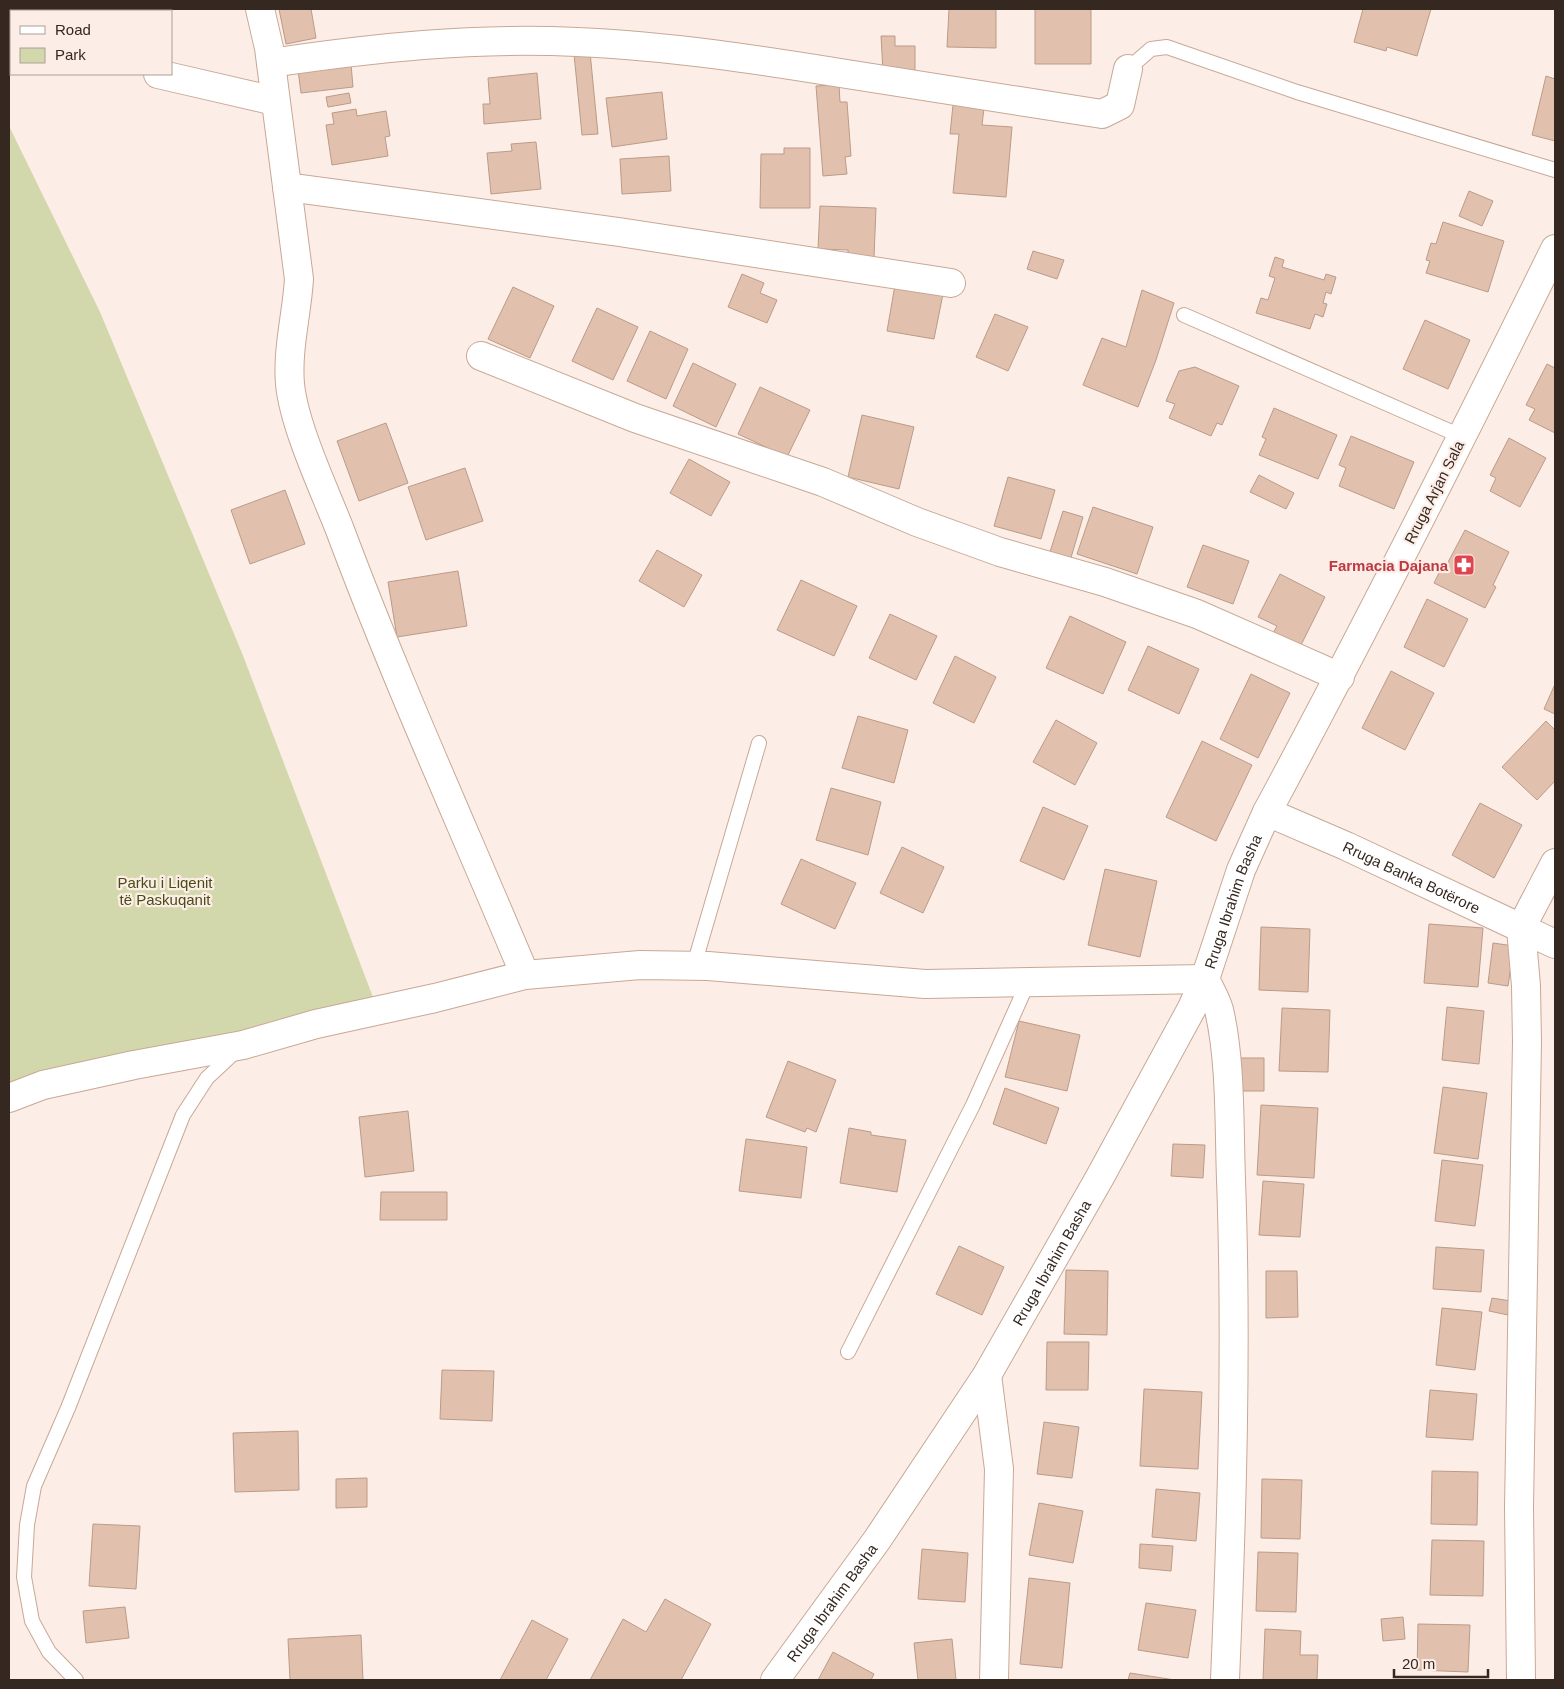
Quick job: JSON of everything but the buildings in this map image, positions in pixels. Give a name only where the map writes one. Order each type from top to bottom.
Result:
[{"type":"street","points":[[260,9],[271,63],[299,279],[297,315],[290,356],[290,385],[299,422],[363,590],[525,975]]},
{"type":"street","points":[[271,63],[370,49],[482,41],[576,42],[670,48],[1102,114],[1120,105],[1128,69]]},
{"type":"street","points":[[162,75],[275,101]]},
{"type":"street","points":[[287,187],[619,232],[951,283]]},
{"type":"street","name":"Rruga Arjan Sala","points":[[1267,812],[1340,677],[1463,437],[1555,249]]},
{"type":"street","points":[[481,356],[635,418],[823,482],[918,522],[1000,552],[1105,582],[1197,614],[1340,677]]},
{"type":"street","name":"Rruga Banka Botërore","points":[[1267,812],[1346,846],[1555,944]]},
{"type":"street","name":"Rruga Ibrahim Basha","points":[[775,1680],[877,1540],[987,1375],[1105,1168],[1192,1008],[1205,979],[1241,870],[1267,812]]},
{"type":"street","points":[[1521,1680],[1519,1507],[1527,1033],[1526,986],[1521,928],[1555,863]]},
{"type":"street","points":[[9,1098],[52,1083],[243,1044],[316,1024],[525,975],[640,965],[694,966],[925,984],[1205,979],[1218,1008],[1223,1036],[1228,1099],[1233,1226],[1232,1490],[1225,1680]]},
{"type":"street","points":[[987,1375],[999,1470],[994,1680]]},
{"type":"lane","points":[[1128,69],[1151,49],[1167,47],[1297,92],[1555,170]]},
{"type":"lane","points":[[1184,316],[1463,437]]},
{"type":"lane","points":[[694,966],[759,743]]},
{"type":"lane","points":[[848,1352],[973,1105],[1028,982]]},
{"type":"lane","points":[[76,1680],[49,1652],[32,1622],[24,1577],[27,1525],[34,1486],[68,1408],[183,1115],[207,1078],[243,1044]]},
{"type":"green space","name":"Parku i Liqenit të Paskuqanit","points":[[9,126],[100,312],[242,653],[376,1005],[9,1084]]},
{"type":"place","name":"Farmacia Dajana","points":[[1464,565]]}]
